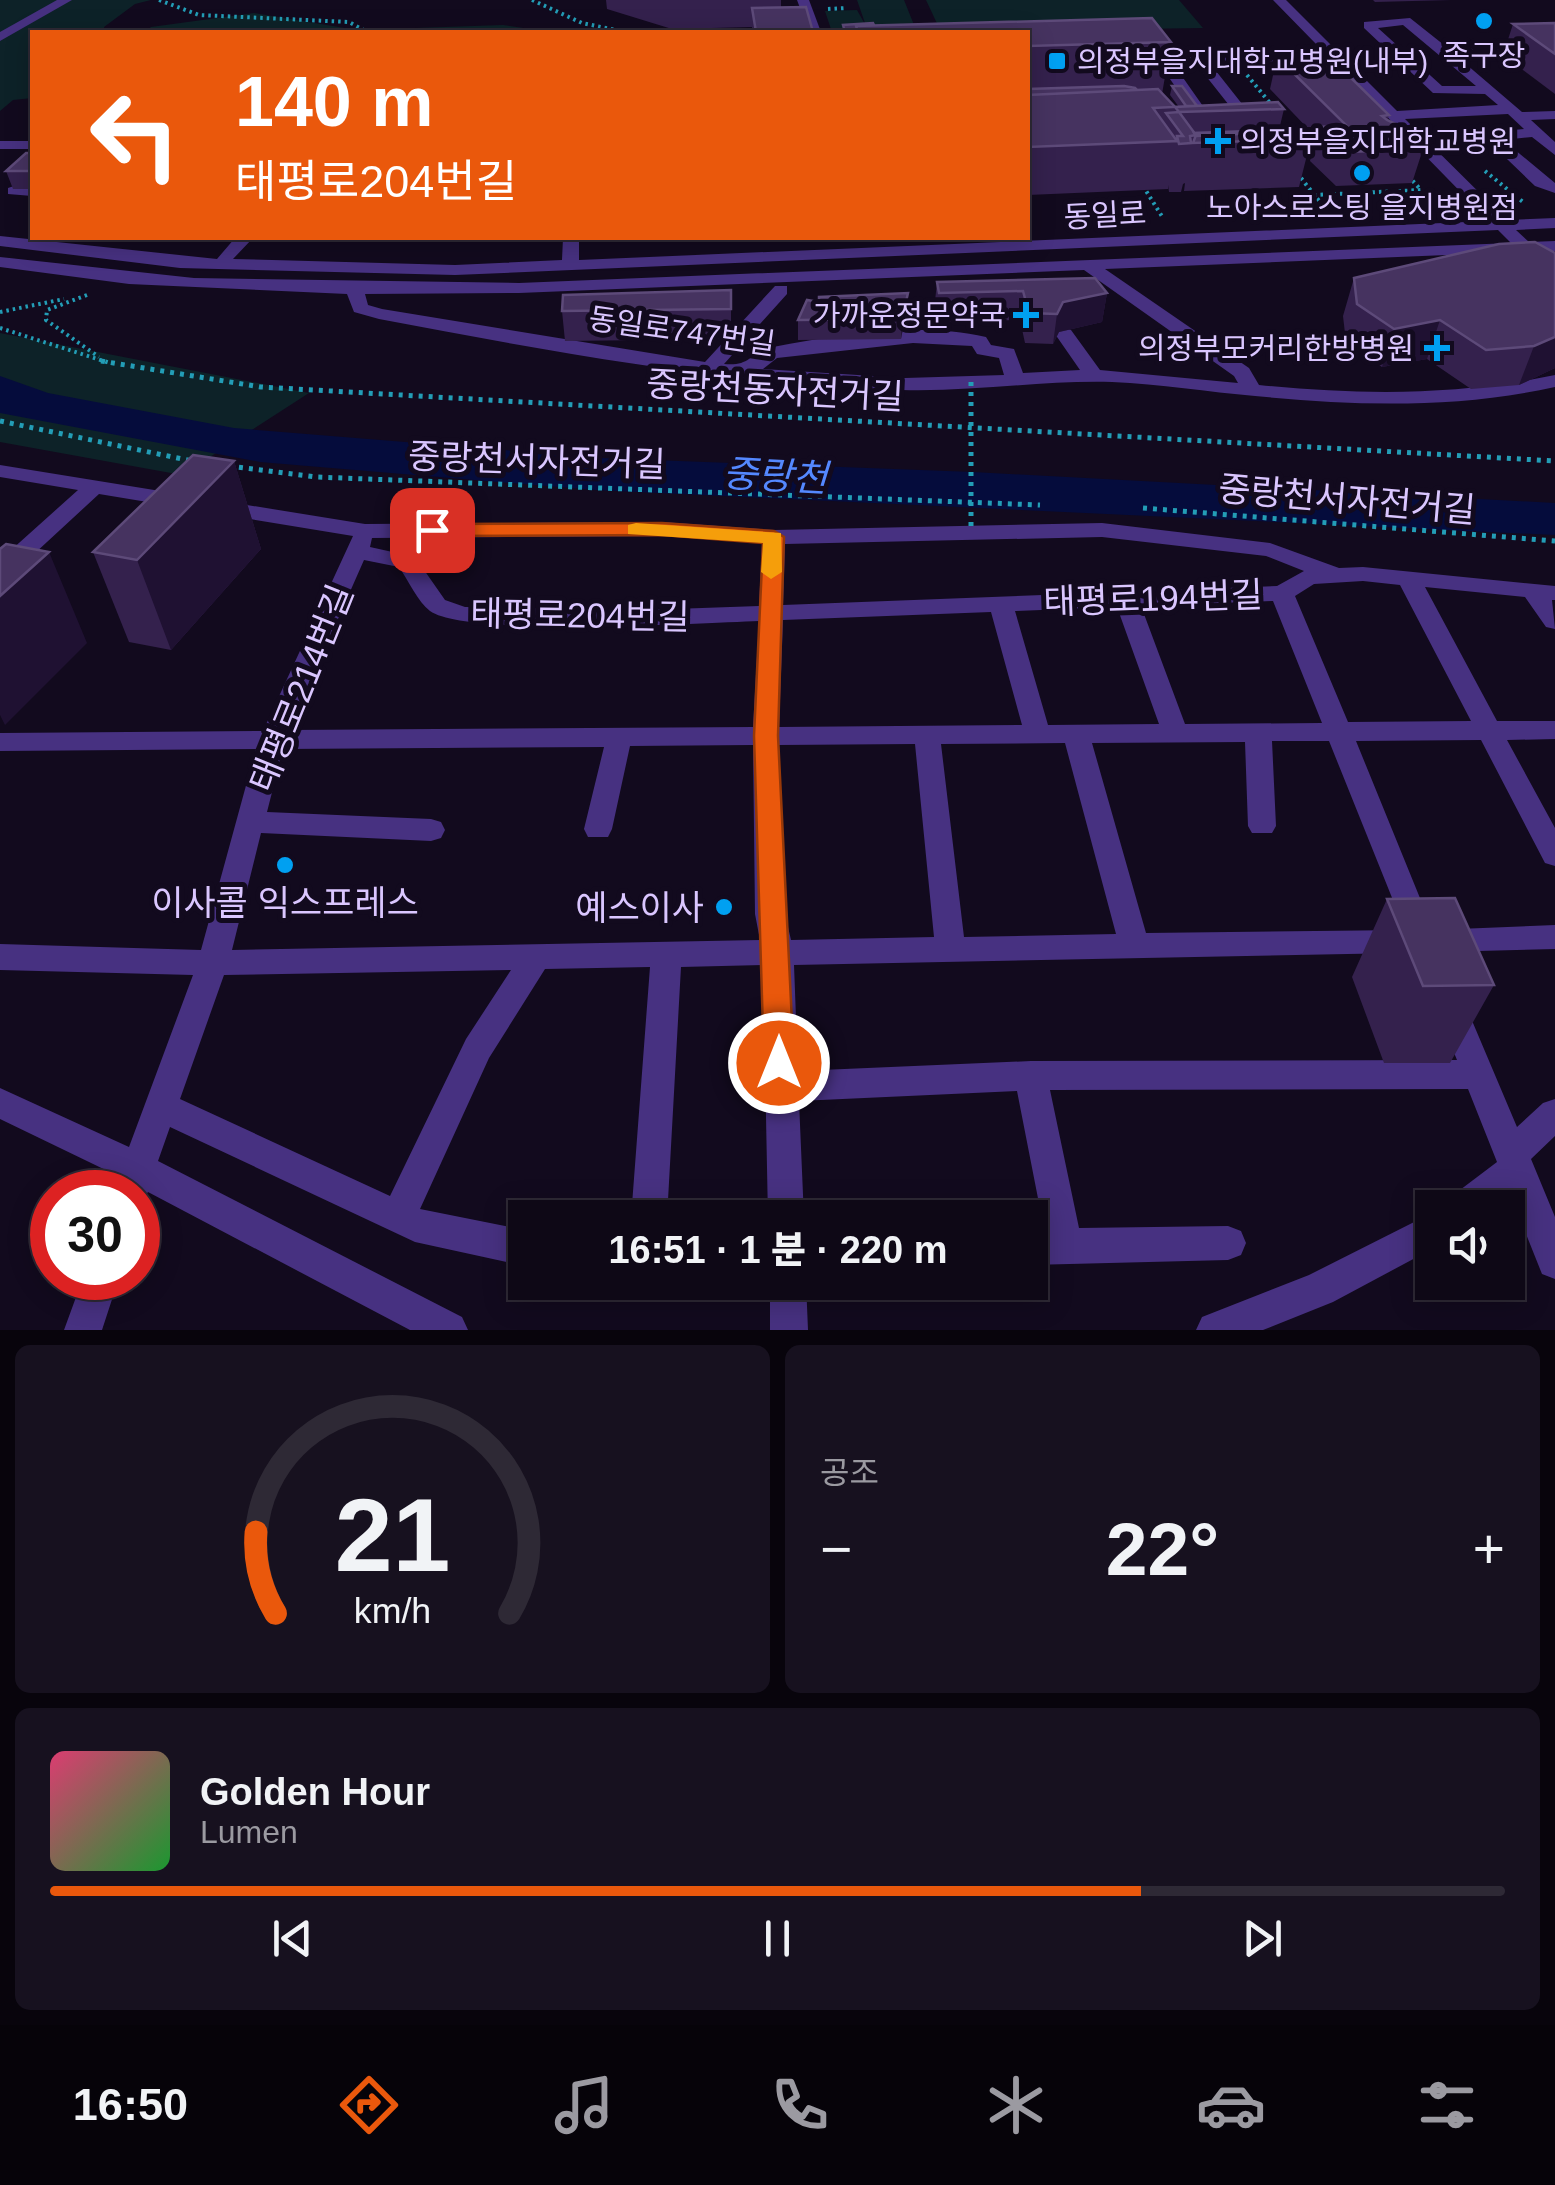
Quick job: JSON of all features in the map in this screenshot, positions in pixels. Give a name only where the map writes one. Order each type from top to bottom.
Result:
[{"type":"street","points":[[0,38],[66,0]]},
{"type":"street","points":[[803,0],[814,30]]},
{"type":"street","points":[[1279,0],[1528,246],[1541,268],[1555,278]]},
{"type":"street","points":[[1489,90],[1438,90],[1368,25],[1406,22],[1489,90],[1555,150]]},
{"type":"street","points":[[1398,52],[1555,45]]},
{"type":"street","points":[[1125,56],[1294,46],[1328,50]]},
{"type":"street","points":[[1234,130],[1208,122],[1170,69],[1206,69],[1230,59],[1288,57],[1328,50]]},
{"type":"street","points":[[1125,56],[1288,57]]},
{"type":"street","points":[[1125,56],[1145,74],[1156,64],[1206,69]]},
{"type":"street","points":[[1189,127],[1234,130],[1247,124],[1242,113],[1226,106],[1204,78],[1206,69]]},
{"type":"street","points":[[1394,115],[1555,115]]},
{"type":"street","points":[[1532,132],[1490,136],[1540,183],[1555,188]]},
{"type":"street","points":[[0,145],[30,145]]},
{"type":"street","points":[[14,191],[30,191]]},
{"type":"street","name":"동일로","points":[[0,241],[102,256],[222,265],[570,268],[878,246],[1555,223]]},
{"type":"street","points":[[222,265],[230,249],[242,240]]},
{"type":"street","points":[[570,240],[570,268]]},
{"type":"street","points":[[878,246],[886,273]]},
{"type":"street","name":"동일로","points":[[0,262],[111,278],[355,290],[519,288],[1555,246]]},
{"type":"street","points":[[1086,264],[1242,372],[1253,391]]},
{"type":"street","name":"동일로747번길","points":[[355,290],[360,308],[379,314],[746,372],[889,383],[1139,378],[1378,402],[1498,395],[1555,382]]},
{"type":"street","points":[[712,366],[782,290]]},
{"type":"street","points":[[1064,334],[1096,379]]},
{"type":"street","points":[[746,372],[771,353],[790,349],[913,337],[979,340],[984,350],[1007,353],[1015,380]]},
{"type":"street","points":[[0,471],[361,541],[662,529],[774,537],[1102,530],[1270,550],[1336,576]]},
{"type":"street","points":[[0,573],[92,489]]},
{"type":"street","points":[[774,537],[766,736],[770,914],[778,952],[785,1200]]},
{"type":"street","name":"태평로204번길","points":[[361,541],[407,562],[437,605],[462,615],[645,618],[769,614]]},
{"type":"street","name":"태평로214번길","points":[[138,1170],[213,963],[272,740],[361,541]]},
{"type":"street","points":[[1282,593],[1309,577],[1363,574],[1544,592],[1555,621]]},
{"type":"street","points":[[1410,581],[1555,855]]},
{"type":"street","name":"태평로194번길","points":[[769,614],[1282,593],[1514,1162],[1547,1219],[1555,1261]]},
{"type":"street","points":[[1126,599],[1175,733]]},
{"type":"street","points":[[1000,604],[1038,734]]},
{"type":"street","points":[[0,742],[1555,730]]},
{"type":"street","points":[[1257,732],[1264,766],[1257,789],[1262,826]]},
{"type":"street","points":[[1076,734],[1135,947]]},
{"type":"street","points":[[927,735],[950,949]]},
{"type":"street","points":[[598,829],[619,737]]},
{"type":"street","points":[[249,822],[431,830]]},
{"type":"street","points":[[0,957],[213,963],[1555,936]]},
{"type":"street","points":[[650,1200],[666,954]]},
{"type":"street","points":[[398,1217],[477,1049],[536,956]]},
{"type":"street","points":[[779,1087],[1031,1076],[1479,1074]]},
{"type":"street","points":[[1031,1076],[1043,1200]]},
{"type":"street","points":[[0,1104],[76,1136],[119,1170]]},
{"type":"street","points":[[162,1107],[415,1226],[508,1245]]},
{"type":"street","points":[[1485,1190],[1555,1114]]},
{"type":"street","points":[[160,1194],[449,1330]]},
{"type":"street","points":[[1215,1330],[1320,1289],[1415,1239]]},
{"type":"street","points":[[1048,1247],[1228,1243]]},
{"type":"street","points":[[83,1330],[93,1300]]},
{"type":"street","points":[[789,1300],[790,1330]]},
{"type":"path","points":[[159,0],[199,15],[320,19],[348,22],[363,30]]},
{"type":"path","points":[[532,0],[582,23],[615,30]]},
{"type":"path","points":[[826,9],[846,8]]},
{"type":"path","points":[[1239,67],[1275,108]]},
{"type":"path","points":[[1294,168],[1324,206]]},
{"type":"path","points":[[1314,194],[1421,190],[1400,168]]},
{"type":"path","points":[[1414,182],[1424,182]]},
{"type":"path","points":[[1143,186],[1162,218]]},
{"type":"path","points":[[0,312],[94,292],[46,310],[46,320],[108,363]]},
{"type":"path","name":"중랑천동자전거길","points":[[0,328],[108,363],[261,387],[1555,460]]},
{"type":"path","points":[[971,382],[971,530]]},
{"type":"path","points":[[0,421],[205,463]]},
{"type":"path","name":"중랑천서자전거길","points":[[223,465],[316,477],[1058,506]]},
{"type":"path","name":"중랑천서자전거길","points":[[1127,508],[1555,541]]},
{"type":"shaded area","points":[[0,0],[151,0],[135,4],[104,30],[30,30],[30,98],[13,100],[0,111]]},
{"type":"shaded area","points":[[857,0],[904,0],[916,30],[831,30],[825,11],[857,10],[866,26]]},
{"type":"shaded area","points":[[926,0],[1179,0],[1203,28],[1030,31],[940,30]]},
{"type":"shaded area","points":[[254,13],[357,30],[148,30]]},
{"type":"shaded area","points":[[503,25],[537,30],[357,30]]},
{"type":"shaded area","points":[[0,333],[309,393],[182,475],[0,442]]},
{"type":"water","name":"중랑천","points":[[0,376],[48,393],[234,428],[600,458],[973,472],[1555,503],[1555,535],[595,490],[260,462],[0,413]]},
{"type":"building","points":[[806,7],[812,30],[756,30],[752,8]]},
{"type":"building","points":[[1152,18],[1171,42],[1030,46],[1030,30],[857,30],[856,26]]},
{"type":"building","points":[[873,23],[874,25],[844,30],[843,25]]},
{"type":"building","points":[[1555,23],[1555,54],[1513,24]]},
{"type":"building","points":[[1328,56],[1341,68],[1335,70],[1345,72],[1389,115],[1382,116],[1398,125],[1423,149],[1346,152],[1318,127],[1347,126],[1277,57]]},
{"type":"building","points":[[1124,86],[1137,90],[1030,95],[1030,89]]},
{"type":"building","points":[[1172,86],[1182,86],[1197,106],[1186,106]]},
{"type":"building","points":[[1158,89],[1175,107],[1153,108],[1177,141],[1030,147],[1030,95]]},
{"type":"building","points":[[1278,102],[1284,109],[1179,112],[1175,107]]},
{"type":"building","points":[[1179,112],[1196,135],[1190,136],[1191,143],[1179,144],[1177,136],[1183,136],[1166,113]]},
{"type":"building","points":[[1279,130],[1196,136],[1194,133]]},
{"type":"building","points":[[1305,132],[1311,139],[1193,143],[1196,135]]},
{"type":"building","points":[[26,153],[30,153],[30,171],[6,171]]},
{"type":"building","points":[[1535,242],[1555,253],[1555,337],[1534,346],[1486,350],[1440,320],[1394,329],[1357,304],[1354,278],[1499,244]]},
{"type":"building","points":[[1095,278],[1107,293],[1063,302],[1057,314],[1029,313],[1023,291],[939,293],[937,282]]},
{"type":"building","points":[[731,290],[731,309],[562,311],[563,295]]},
{"type":"building","points":[[908,293],[902,319],[798,320],[807,300],[819,302],[819,297]]},
{"type":"building","points":[[193,455],[234,461],[137,560],[93,552]]},
{"type":"building","points":[[6,544],[49,552],[0,596],[0,549]]},
{"type":"building","points":[[1455,898],[1494,985],[1423,986],[1387,899]]},
{"type":"slow traffic","points":[[636,529],[774,537],[771,572]]},
{"type":"place","name":"족구장","points":[[1484,21]]},
{"type":"place","name":"의정부을지대학교병원(내부)","points":[[1057,61]]},
{"type":"place","name":"의정부을지대학교병원","points":[[1218,141]]},
{"type":"place","name":"노아스로스팅 을지병원점","points":[[1362,173]]},
{"type":"place","name":"가까운정문약국","points":[[1026,315]]},
{"type":"place","name":"의정부모커리한방병원","points":[[1437,348]]},
{"type":"place","name":"이사콜 익스프레스","points":[[285,865]]},
{"type":"place","name":"예스이사","points":[[724,907]]},
{"type":"route","points":[[432,530],[662,529],[774,537],[766,736],[770,914],[778,952],[779,1063]]}]
